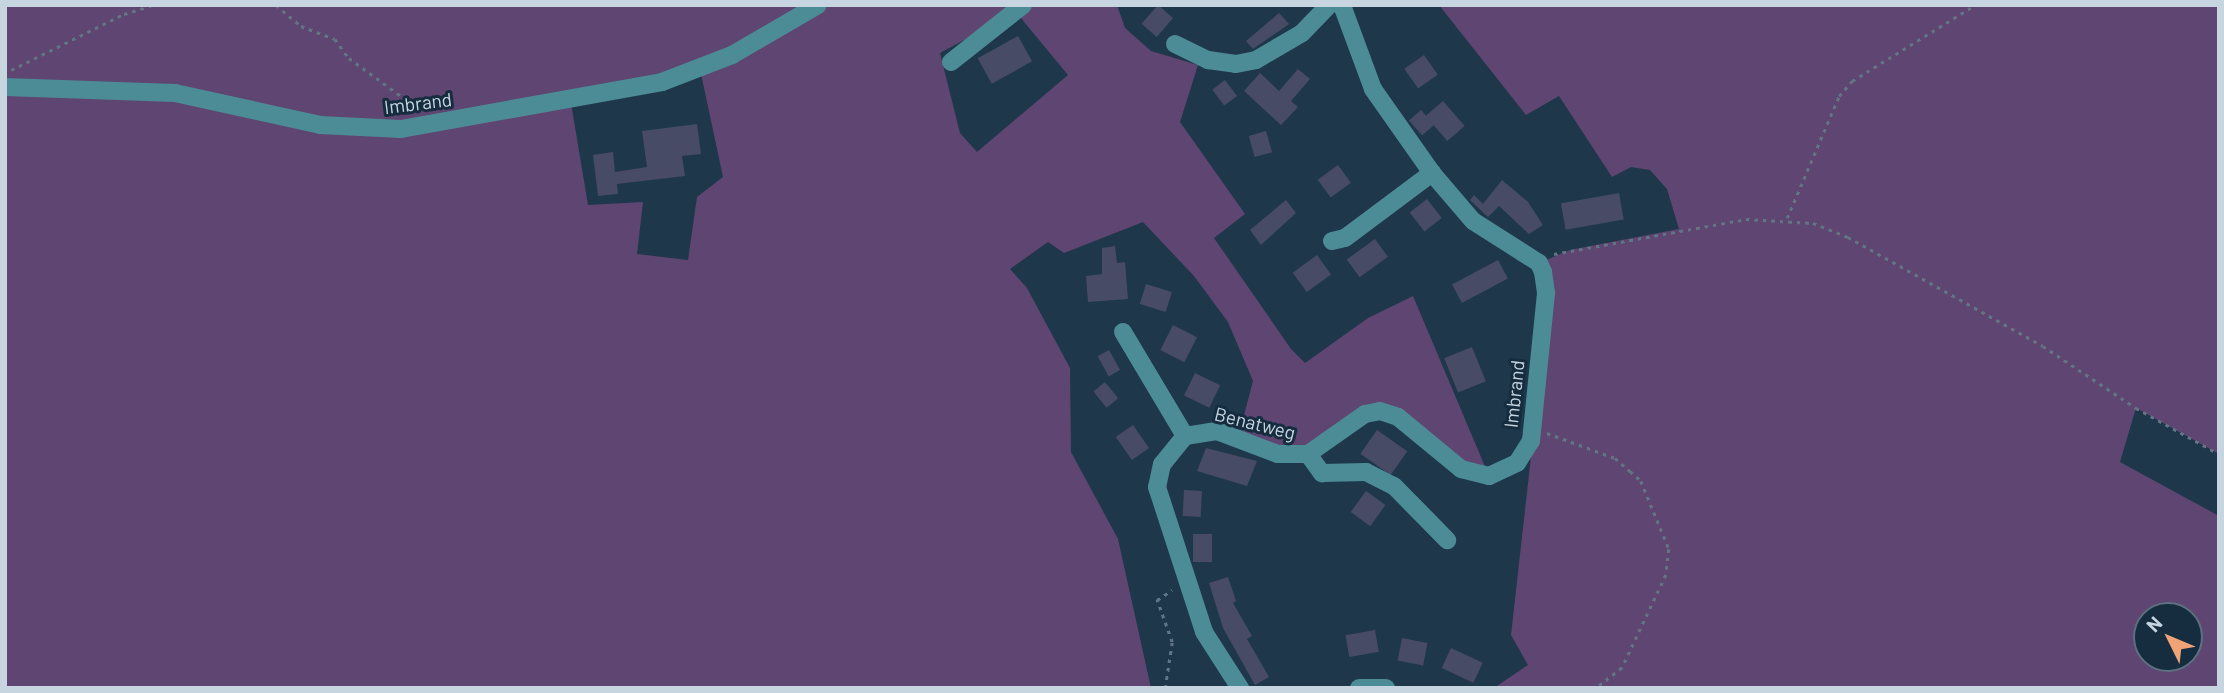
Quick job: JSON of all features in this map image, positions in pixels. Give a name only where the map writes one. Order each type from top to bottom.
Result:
[{"type":"street","name":"Imbrand","points":[[5,87],[175,93],[320,125],[366,130],[439,124],[662,82],[732,55],[818,5]]},
{"type":"street","points":[[951,62],[1023,5]]},
{"type":"street","points":[[1175,44],[1208,60],[1236,64],[1256,60],[1302,33],[1329,5]]},
{"type":"street","points":[[1342,5],[1358,58],[1373,89],[1432,173],[1473,221],[1539,263]]},
{"type":"street","points":[[1332,242],[1345,238],[1432,173]]},
{"type":"street","name":"Imbrand","points":[[1308,454],[1365,414],[1380,411],[1398,417],[1461,469],[1489,476],[1517,463],[1534,430],[1546,293],[1539,263]]},
{"type":"street","points":[[1123,332],[1185,436],[1162,464],[1157,487],[1204,632],[1240,688]]},
{"type":"street","name":"Benatweg","points":[[1185,436],[1217,431],[1278,454],[1308,454],[1322,473],[1366,472],[1394,486],[1447,540]]},
{"type":"street","points":[[1359,688],[1386,688]]},
{"type":"path","points":[[5,74],[124,14],[154,5]]},
{"type":"path","points":[[276,5],[301,26],[335,40],[349,58],[439,124]]},
{"type":"path","points":[[1787,218],[1839,96],[1852,80],[1975,5]]},
{"type":"path","points":[[1539,263],[1570,250],[1666,232],[1787,218],[1813,223],[1860,243],[2043,346],[2136,408],[2219,454]]},
{"type":"path","points":[[1534,430],[1563,435],[1615,457],[1641,481],[1669,549],[1666,575],[1622,668],[1596,688]]},
{"type":"path","points":[[1165,688],[1172,642],[1157,600],[1185,580]]},
{"type":"shaded area","points":[[5,5],[1117,5],[1125,28],[1151,51],[1198,65],[1180,122],[1245,214],[1214,238],[1291,349],[1305,363],[1368,318],[1413,296],[1489,476],[1380,411],[1308,454],[1238,438],[1253,381],[1228,322],[1194,276],[1143,222],[1064,253],[1048,242],[1010,269],[1027,288],[1070,368],[1071,452],[1118,539],[1151,688],[5,688]],"holes":[[[1016,12],[1068,75],[977,152],[960,133],[940,53]],[[700,69],[723,177],[697,197],[688,260],[637,254],[643,202],[588,205],[570,97]]]},
{"type":"shaded area","points":[[1439,5],[2219,5],[2219,454],[2136,408],[2120,462],[2219,516],[2219,688],[1494,688],[1528,665],[1511,635],[1534,430],[1539,263],[1570,250],[1679,229],[1667,189],[1650,170],[1631,167],[1612,177],[1559,96],[1526,115]]},
{"type":"building","points":[[1158,5],[1173,18],[1157,37],[1142,24]]},
{"type":"building","points":[[1279,13],[1289,24],[1253,49],[1246,41]]},
{"type":"building","points":[[1018,36],[1032,61],[992,84],[978,58]]},
{"type":"building","points":[[1424,55],[1438,75],[1418,88],[1404,69]]},
{"type":"building","points":[[1298,69],[1310,79],[1291,101],[1298,107],[1281,125],[1244,91],[1260,73],[1279,91]]},
{"type":"building","points":[[1225,80],[1237,96],[1224,106],[1212,90]]},
{"type":"building","points":[[1443,101],[1465,126],[1447,141],[1426,116]]},
{"type":"building","points":[[1421,110],[1434,125],[1422,136],[1409,120]]},
{"type":"building","points":[[697,124],[701,154],[682,156],[685,176],[617,184],[618,194],[598,196],[593,155],[613,152],[615,172],[647,167],[642,131]]},
{"type":"building","points":[[1266,131],[1272,152],[1255,157],[1249,136]]},
{"type":"building","points":[[1338,165],[1351,183],[1331,197],[1318,180]]},
{"type":"building","points":[[1502,180],[1528,202],[1543,225],[1529,234],[1499,206],[1488,217],[1470,200],[1474,195],[1483,204]]},
{"type":"building","points":[[1619,193],[1624,220],[1566,230],[1561,203]]},
{"type":"building","points":[[1427,199],[1442,218],[1424,231],[1410,213]]},
{"type":"building","points":[[1286,200],[1296,213],[1261,245],[1250,230]]},
{"type":"building","points":[[1375,239],[1388,257],[1360,277],[1347,260]]},
{"type":"building","points":[[1115,246],[1117,263],[1125,262],[1128,299],[1088,302],[1086,276],[1102,274],[1102,248]]},
{"type":"building","points":[[1317,255],[1331,274],[1307,292],[1293,273]]},
{"type":"building","points":[[1498,260],[1508,279],[1462,303],[1452,284]]},
{"type":"building","points":[[1146,284],[1172,292],[1166,312],[1140,304]]},
{"type":"building","points":[[1173,325],[1197,337],[1184,362],[1160,350]]},
{"type":"building","points":[[1472,347],[1486,381],[1458,393],[1444,358]]},
{"type":"building","points":[[1109,350],[1120,370],[1109,376],[1098,356]]},
{"type":"building","points":[[1195,373],[1220,385],[1209,408],[1184,395]]},
{"type":"building","points":[[1105,382],[1118,398],[1107,408],[1093,391]]},
{"type":"building","points":[[1133,425],[1149,448],[1132,460],[1116,437]]},
{"type":"building","points":[[1377,430],[1407,451],[1391,475],[1360,454]]},
{"type":"building","points":[[1206,448],[1257,461],[1247,486],[1197,471]]},
{"type":"building","points":[[1184,490],[1202,491],[1201,517],[1183,516]]},
{"type":"building","points":[[1366,491],[1385,505],[1370,526],[1351,512]]},
{"type":"building","points":[[1193,534],[1212,534],[1212,562],[1193,562]]},
{"type":"building","points":[[1228,577],[1236,601],[1233,603],[1252,636],[1247,639],[1269,677],[1255,685],[1223,628],[1209,583]]},
{"type":"building","points":[[1375,630],[1379,652],[1349,657],[1345,635]]},
{"type":"building","points":[[1402,638],[1428,643],[1423,666],[1398,661]]},
{"type":"building","points":[[1451,648],[1483,663],[1473,683],[1442,668]]}]
